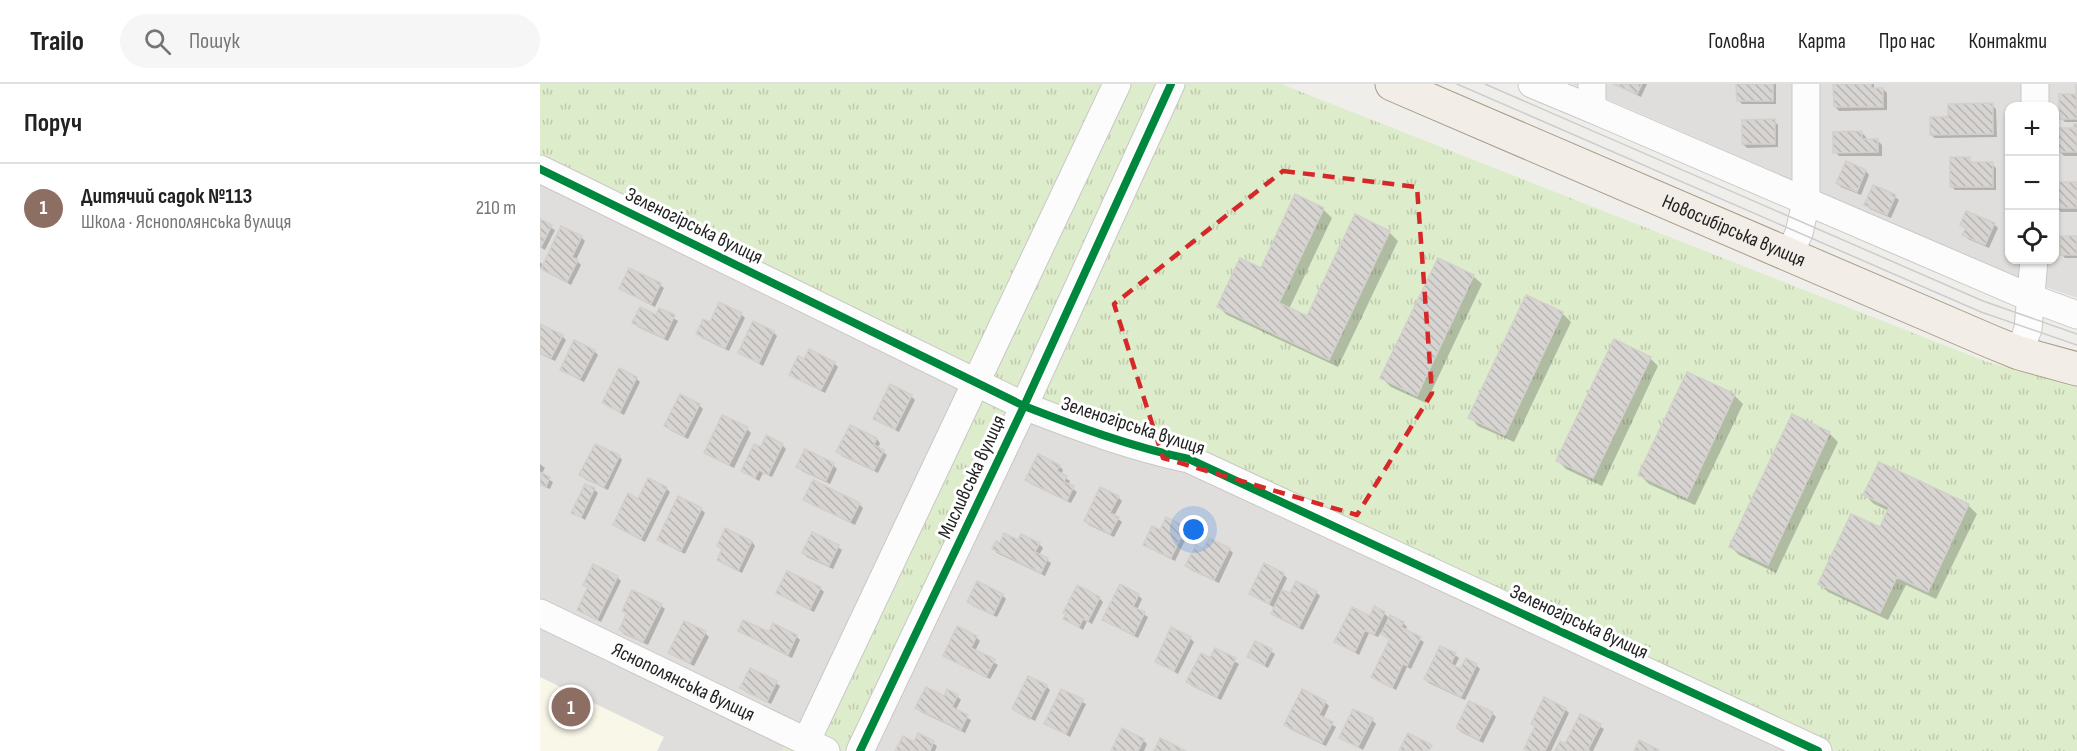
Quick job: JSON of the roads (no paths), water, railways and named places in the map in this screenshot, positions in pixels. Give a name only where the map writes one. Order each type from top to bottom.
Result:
[{"type":"main road","name":"Новосибірська вулиця","points":[[1392,84],[2019,353],[2077,369]]},
{"type":"street","name":"Мисливська вулиця","points":[[801,744],[976,383],[1117,84]]},
{"type":"street","name":"Мисливська вулиця","points":[[860,751],[1024,406],[1171,84]]},
{"type":"street","points":[[1532,84],[1592,97],[1806,202],[2031,298],[2077,315]]},
{"type":"street","points":[[1789,255],[1799,233],[1806,202],[1806,84]]},
{"type":"street","points":[[2035,84],[2035,102]]},
{"type":"street","name":"Зеленогірська вулиця","points":[[540,169],[1024,406],[1096,434],[1159,453],[1189,459],[1818,751]]},
{"type":"street","points":[[2019,353],[2028,329],[2034,264]]},
{"type":"street","name":"Яснополянська вулиця","points":[[540,613],[801,744]]},
{"type":"tram line","points":[[1457,84],[1981,312],[2077,345]]},
{"type":"tram line","points":[[1485,84],[1983,301],[2077,334]]},
{"type":"place","name":"Дитячий садок №113","points":[[571,707]]}]
